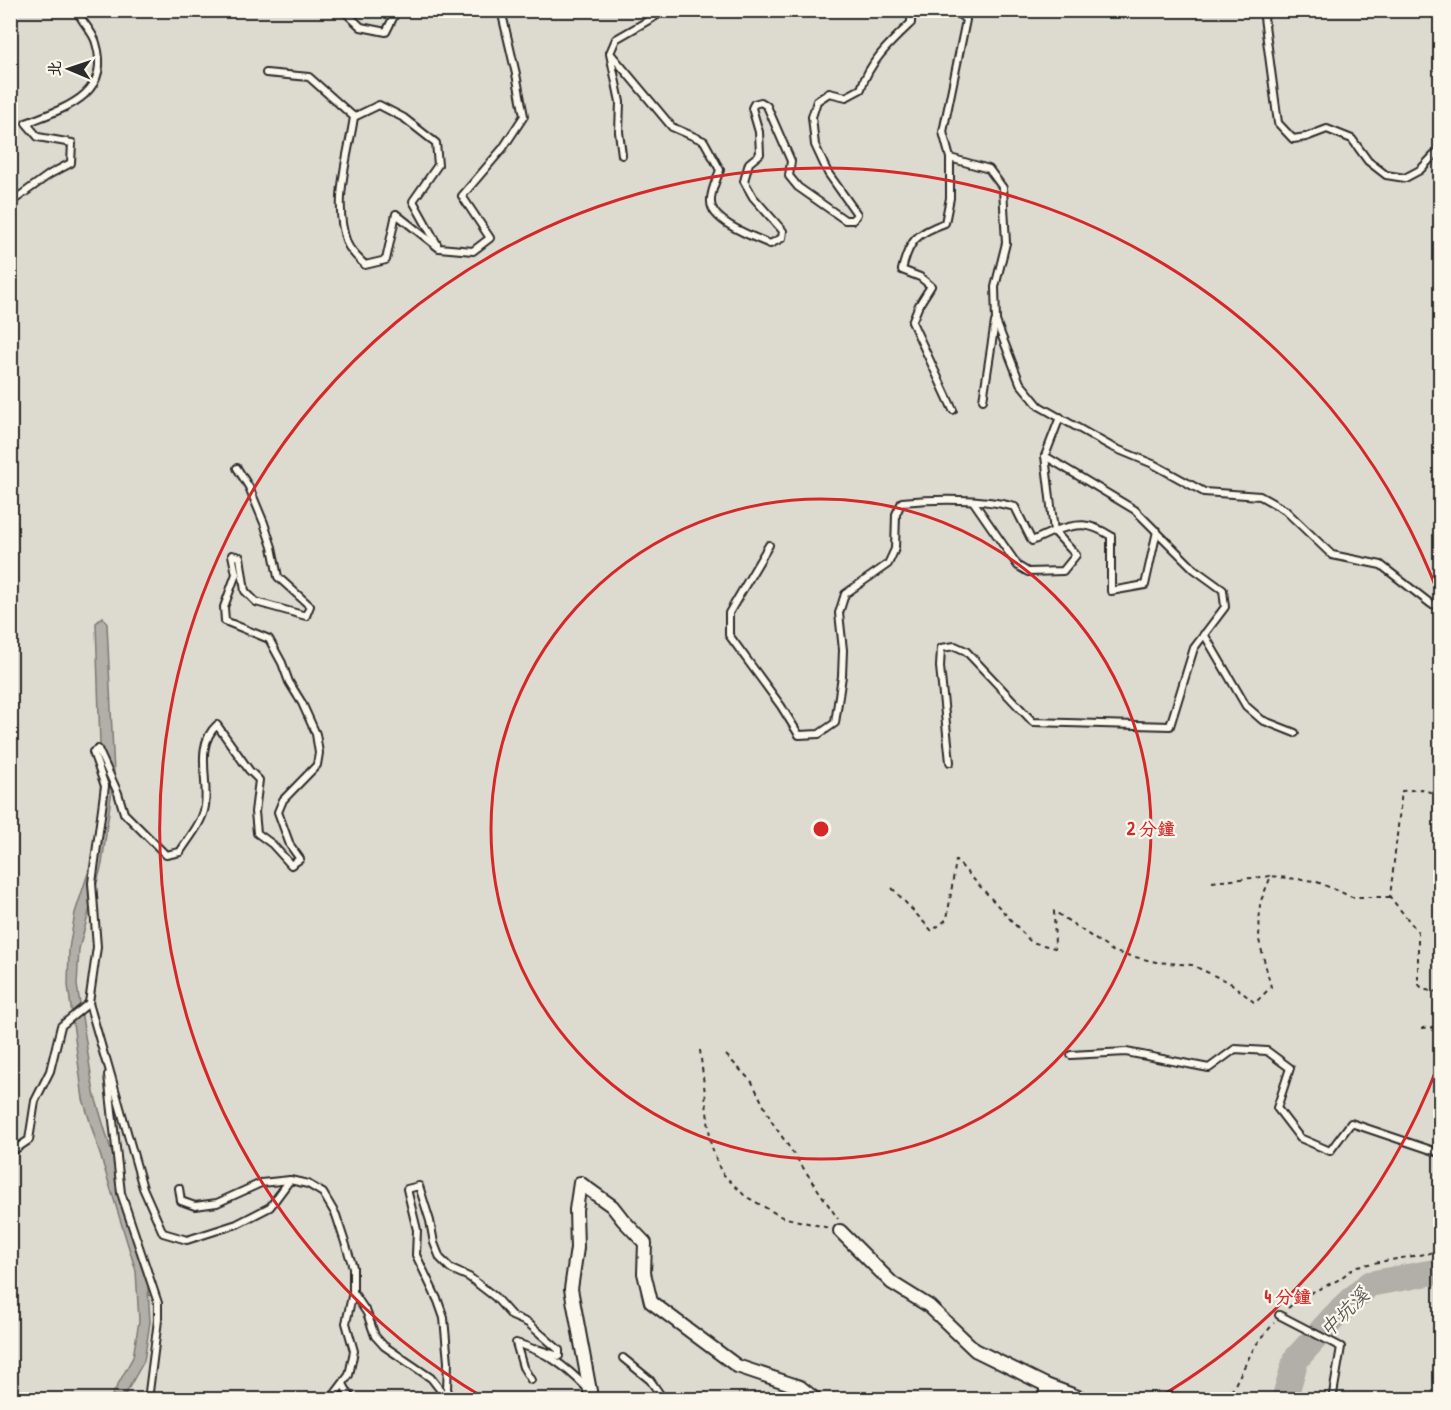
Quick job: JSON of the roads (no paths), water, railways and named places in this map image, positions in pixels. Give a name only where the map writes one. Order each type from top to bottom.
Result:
[{"type":"street","points":[[593,1397],[571,1289],[577,1248],[576,1210],[580,1183],[612,1206],[645,1243],[644,1273],[651,1302],[737,1366],[800,1387],[816,1400]]},
{"type":"street","points":[[840,1231],[892,1283],[929,1306],[975,1350],[1046,1385],[1086,1400]]},
{"type":"street","points":[[1046,1385],[1046,1400]]},
{"type":"lane","points":[[10,203],[50,174],[71,164],[72,143],[38,137],[26,123],[68,107],[90,91],[101,68],[96,41],[77,10]]},
{"type":"lane","points":[[343,10],[361,27],[386,32],[397,10]]},
{"type":"lane","points":[[354,117],[342,184],[340,214],[348,245],[365,265],[386,260],[396,214],[439,248],[473,251],[490,238],[462,196],[503,148],[524,116],[501,10]]},
{"type":"lane","points":[[622,155],[619,132],[620,102],[610,53],[616,39],[656,16],[659,10]]},
{"type":"lane","points":[[610,53],[672,127],[704,141],[720,170],[711,202],[714,212],[723,221],[770,244],[782,238],[783,231],[753,197],[744,181],[749,163],[760,154],[759,132],[752,108],[754,104],[761,102],[767,106],[791,161],[789,176],[798,186],[845,220],[853,220],[857,214],[828,173],[815,145],[812,117],[817,101],[828,93],[846,97],[861,89],[866,72],[911,23],[911,14],[908,10]]},
{"type":"lane","points":[[953,410],[912,322],[931,286],[920,277],[902,270],[911,243],[924,230],[945,223],[950,198],[950,158],[943,132],[966,20],[955,10]]},
{"type":"lane","points":[[1263,10],[1278,123],[1293,139],[1327,129],[1353,139],[1368,161],[1386,175],[1405,178],[1420,170],[1437,152],[1440,153]]},
{"type":"lane","points":[[266,73],[309,77],[354,117]]},
{"type":"lane","points":[[354,117],[379,105],[404,118],[436,142],[438,165],[413,201],[439,248]]},
{"type":"lane","points":[[950,158],[989,170],[1003,188],[1006,243],[995,287],[996,321],[983,399]]},
{"type":"lane","points":[[996,321],[1020,383],[1039,406],[1112,447],[1153,464],[1204,492],[1260,496],[1285,510],[1332,555],[1381,565],[1431,604],[1440,604]]},
{"type":"lane","points":[[973,501],[1018,566],[1028,572],[1063,571],[1076,555],[1054,531],[1045,456],[1060,417]]},
{"type":"lane","points":[[950,762],[940,667],[941,648],[955,646],[966,651],[1033,722],[1170,726],[1194,648],[1215,624],[1225,607],[1223,591],[1194,569],[1135,510],[1045,456]]},
{"type":"lane","points":[[237,468],[249,487],[264,523],[278,577],[309,606],[306,616],[256,602],[245,591],[240,557],[232,555],[236,574],[224,607],[225,621],[269,639],[289,682],[303,703],[316,734],[319,753],[316,765],[283,800],[278,812],[290,845],[300,859],[291,865],[272,844],[256,833],[255,812],[259,780],[249,770],[217,725],[209,732],[203,749],[206,778],[205,809],[180,852],[166,855],[124,813],[118,793],[98,749],[93,752],[105,786],[92,883],[97,947],[89,1003],[143,1188],[163,1233],[187,1240],[237,1224],[270,1208],[290,1180]]},
{"type":"lane","points":[[769,545],[729,613],[729,635],[782,706],[799,735],[819,734],[835,723],[842,676],[843,650],[839,613],[845,594],[888,564],[895,549],[896,514],[902,501],[1000,502],[1015,507],[1032,541],[1075,525],[1095,526],[1111,536],[1111,591],[1145,585],[1157,531]]},
{"type":"lane","points":[[1204,634],[1246,706],[1262,720],[1295,733]]},
{"type":"lane","points":[[10,1150],[14,1150],[29,1140],[35,1101],[50,1071],[62,1026],[89,1003]]},
{"type":"lane","points":[[1071,1055],[1126,1052],[1209,1068],[1235,1049],[1267,1052],[1290,1068],[1277,1108],[1299,1138],[1330,1151],[1351,1123],[1440,1153]]},
{"type":"lane","points":[[106,1058],[121,1193],[158,1303],[148,1400]]},
{"type":"lane","points":[[179,1188],[181,1201],[195,1206],[217,1203],[261,1183],[290,1180],[308,1184],[323,1193],[336,1215],[352,1268],[353,1293],[346,1323],[354,1351],[350,1374],[334,1395],[334,1400]]},
{"type":"lane","points":[[449,1400],[444,1318],[416,1255],[417,1230],[407,1189],[419,1186],[440,1258],[451,1269],[469,1277],[495,1297],[512,1316],[528,1323],[560,1350],[559,1356],[516,1343],[523,1367],[531,1380]]},
{"type":"lane","points":[[353,1293],[367,1313],[375,1336],[384,1346],[431,1378],[449,1400]]},
{"type":"lane","points":[[1281,1316],[1341,1347],[1332,1400]]},
{"type":"lane","points":[[537,1349],[565,1366],[593,1397]]},
{"type":"lane","points":[[623,1358],[650,1380],[664,1400]]},
{"type":"lane","points":[[343,1383],[352,1400]]},
{"type":"waterway","name":"中坑溪","points":[[1284,1400],[1296,1359],[1334,1317],[1369,1284],[1440,1271]]}]
